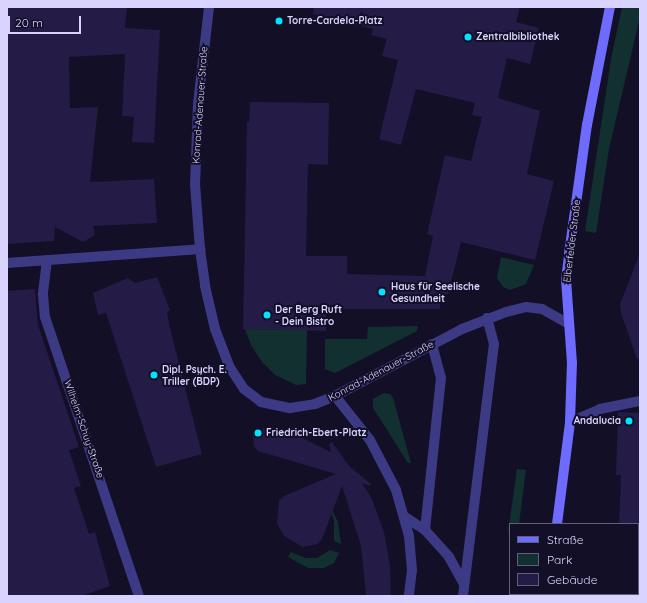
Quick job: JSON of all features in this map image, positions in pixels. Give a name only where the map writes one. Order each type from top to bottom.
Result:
[{"type":"main road","name":"Elberfelder Straße","points":[[557,523],[570,422],[572,363],[566,280],[587,125],[610,7]]},
{"type":"street","name":"Konrad-Adenauer-Straße","points":[[209,7],[198,104],[195,184],[200,249],[205,286],[215,329],[229,366],[244,389],[262,402],[290,408],[315,404],[335,396],[432,344],[487,318],[526,307],[542,309],[569,324]]},
{"type":"street","points":[[7,263],[200,249]]},
{"type":"street","name":"Wilhelm-Schuy-Straße","points":[[47,260],[43,295],[45,317],[139,596]]},
{"type":"street","points":[[463,596],[494,344],[487,318]]},
{"type":"street","points":[[424,530],[441,378],[432,344]]},
{"type":"street","points":[[335,396],[370,440],[396,490],[405,517],[412,570],[408,596]]},
{"type":"street","points":[[570,422],[600,409],[640,401]]},
{"type":"street","points":[[405,517],[424,530],[449,556],[464,584]]},
{"type":"green space","points":[[622,7],[640,7],[640,17],[609,149],[596,233],[585,231],[611,59]]},
{"type":"green space","points":[[501,257],[534,265],[526,284],[510,290],[503,287],[497,278]]},
{"type":"green space","points":[[418,326],[417,331],[335,373],[325,369],[325,339],[367,339],[368,327]]},
{"type":"green space","points":[[245,329],[307,330],[306,384],[296,385],[275,375],[262,362],[251,345]]},
{"type":"green space","points":[[384,393],[390,394],[393,398],[411,463],[408,463],[373,408],[373,399]]},
{"type":"green space","points":[[517,469],[526,470],[519,523],[509,523]]},
{"type":"green space","points":[[303,484],[331,508],[338,522],[341,544],[334,541],[334,520],[327,506]]},
{"type":"green space","points":[[330,550],[339,553],[334,563],[324,568],[308,568],[288,557],[291,552],[306,558],[317,558]]},
{"type":"building","points":[[7,7],[127,7],[125,28],[160,30],[154,143],[132,142],[134,117],[122,116],[125,54],[69,57],[70,108],[98,107],[90,182],[154,179],[157,223],[93,226],[95,235],[83,242],[55,227],[54,241],[7,244]]},
{"type":"building","points":[[314,7],[520,7],[516,22],[539,28],[530,64],[507,58],[498,98],[540,111],[527,174],[554,181],[535,260],[461,242],[448,294],[441,294],[440,309],[326,309],[326,331],[243,329],[247,122],[249,122],[250,102],[329,103],[328,165],[308,164],[306,256],[347,256],[347,274],[425,276],[433,236],[427,234],[445,155],[471,161],[482,117],[472,115],[475,103],[416,89],[401,145],[379,139],[398,60],[382,56],[387,39],[371,35],[373,29],[313,14]]},
{"type":"building","points":[[640,253],[640,359],[637,359],[621,313],[620,304]]},
{"type":"building","points":[[157,277],[170,310],[167,312],[170,328],[202,454],[156,467],[106,313],[98,315],[93,293],[128,278],[135,283]]},
{"type":"building","points":[[35,289],[38,325],[79,447],[69,450],[81,486],[74,488],[89,534],[95,532],[110,586],[82,596],[7,596],[7,291]]},
{"type":"building","points":[[618,412],[640,413],[640,524],[619,523],[621,475],[616,475]]},
{"type":"building","points":[[263,428],[292,433],[331,452],[329,444],[332,442],[349,466],[371,484],[370,486],[362,483],[372,499],[384,532],[390,565],[391,596],[366,596],[361,546],[342,486],[322,539],[317,544],[303,547],[284,536],[277,523],[279,501],[284,496],[336,474],[258,451],[254,446],[253,436]]},
{"type":"place","name":"Torre-Cardela-Platz","points":[[279,21]]},
{"type":"place","name":"Zentralbibliothek","points":[[468,37]]},
{"type":"place","name":"Haus für Seelische Gesundheit","points":[[382,292]]},
{"type":"place","name":"Der Berg Ruft - Dein Bistro","points":[[267,315]]},
{"type":"place","name":"Dipl. Psych. E. Triller (BDP)","points":[[154,375]]},
{"type":"place","name":"Andalucia","points":[[629,421]]},
{"type":"place","name":"Friedrich-Ebert-Platz","points":[[258,433]]}]
